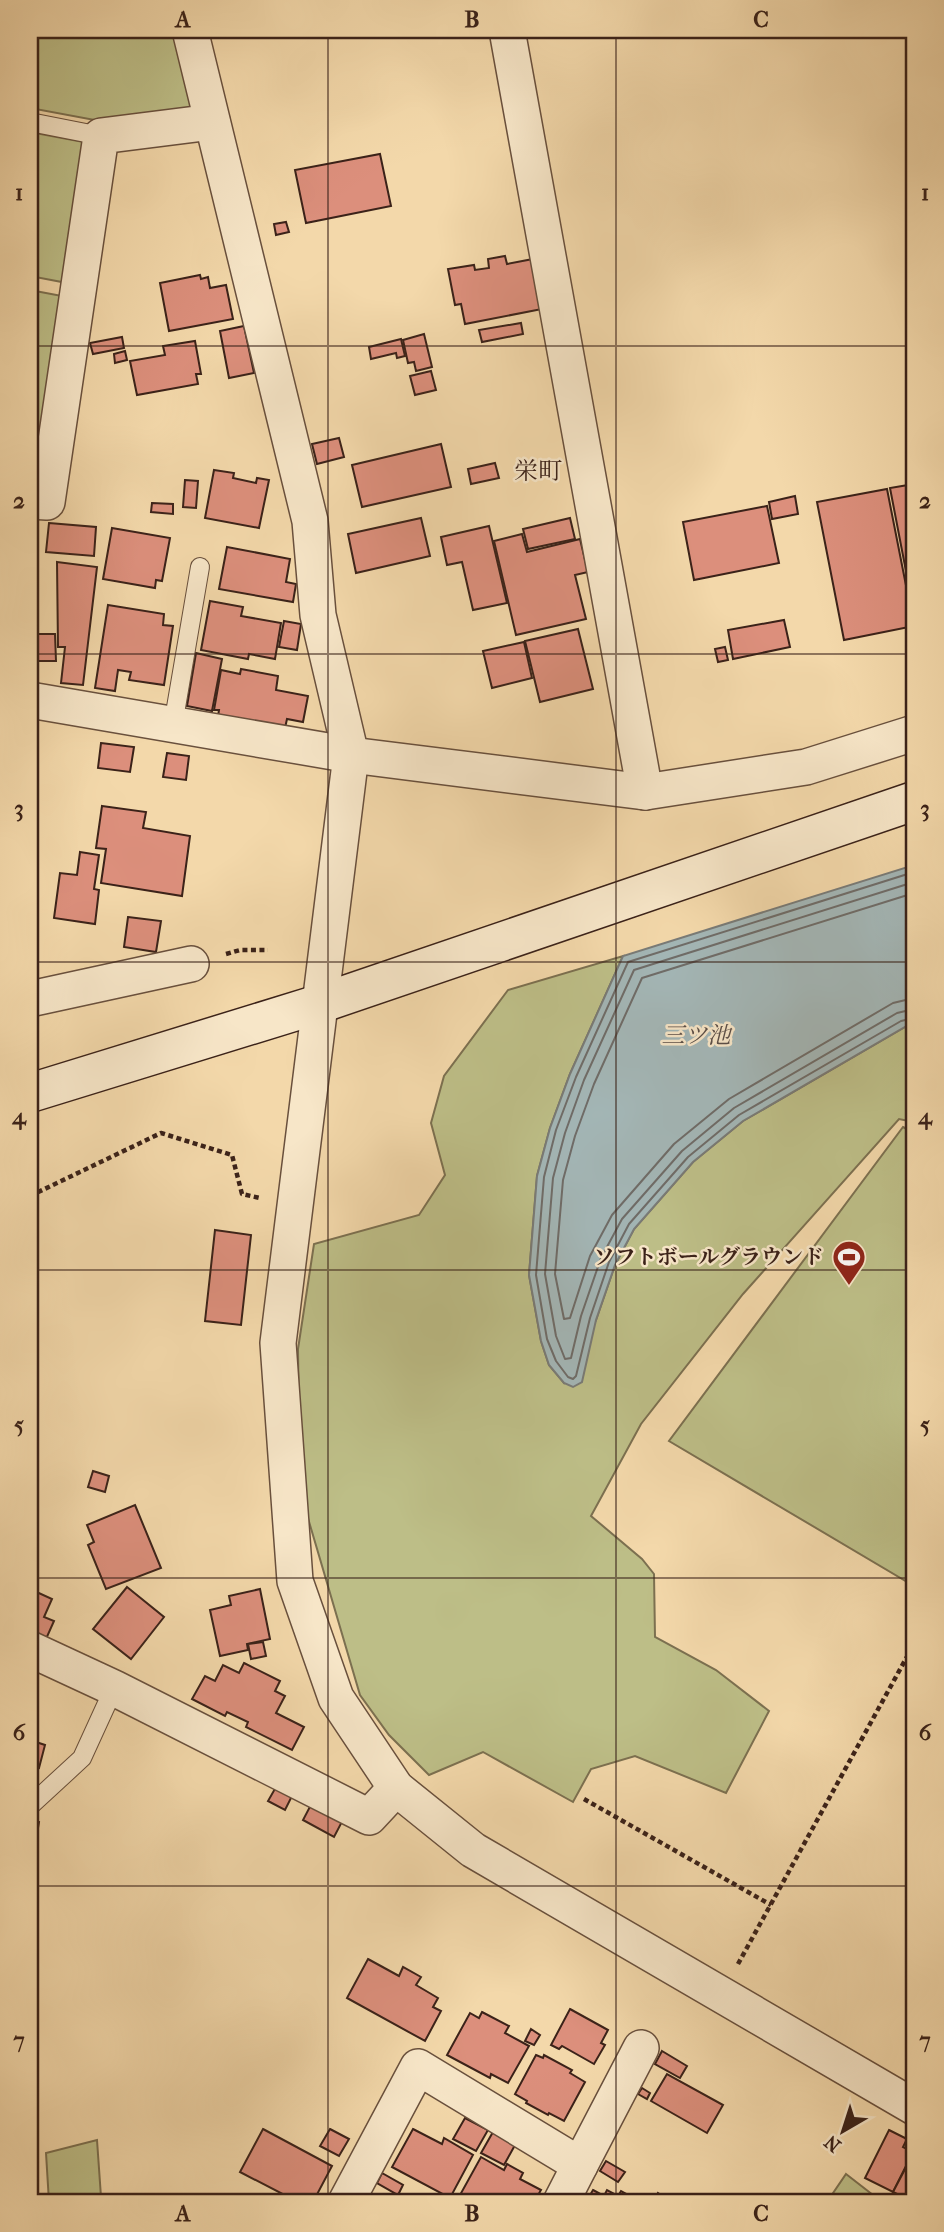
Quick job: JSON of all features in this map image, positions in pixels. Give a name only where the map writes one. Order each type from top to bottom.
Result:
[{"type":"street","points":[[190,30],[310,521],[318,615],[351,755],[318,1003],[278,1343],[295,1581],[336,1698],[396,1788],[473,1850],[914,2106]]},
{"type":"street","points":[[507,30],[645,792]]},
{"type":"street","points":[[30,501],[47,502],[101,136],[212,122]]},
{"type":"street","points":[[30,700],[351,755],[645,792],[806,767],[914,733]]},
{"type":"street","points":[[30,1093],[318,1003],[914,801]]},
{"type":"street","points":[[30,999],[191,964]]},
{"type":"street","points":[[30,1649],[114,1688],[369,1817],[396,1788]]},
{"type":"street","points":[[561,2202],[641,2048]]},
{"type":"street","points":[[346,2202],[418,2067],[580,2165]]},
{"type":"lane","points":[[30,122],[101,136]]},
{"type":"lane","points":[[173,725],[200,567]]},
{"type":"lane","points":[[30,1806],[82,1758],[114,1688]]},
{"type":"path","points":[[240,950],[268,950]]},
{"type":"path","points":[[30,1196],[161,1132],[233,1155],[242,1194],[264,1199]]},
{"type":"path","points":[[721,1995],[914,1644]]},
{"type":"path","points":[[584,1799],[771,1905]]},
{"type":"green space","points":[[30,30],[179,30],[196,100],[190,109],[116,124],[30,108]]},
{"type":"green space","points":[[30,132],[89,143],[67,283],[30,276]]},
{"type":"green space","points":[[30,290],[62,296],[34,488],[30,487]]},
{"type":"green space","points":[[623,956],[570,1074],[550,1128],[537,1176],[529,1275],[541,1341],[549,1365],[564,1383],[596,1320],[615,1265],[634,1229],[693,1162],[743,1121],[914,1024],[914,1122],[899,1119],[743,1294],[641,1424],[591,1516],[642,1559],[654,1574],[655,1637],[716,1670],[769,1711],[726,1793],[635,1756],[591,1769],[573,1802],[483,1752],[429,1775],[389,1735],[360,1695],[300,1491],[298,1349],[314,1244],[419,1215],[445,1175],[431,1123],[444,1076],[508,990]]},
{"type":"green space","name":"ソフトボールグラウンド","points":[[903,1127],[914,1133],[914,1586],[669,1441]]},
{"type":"green space","points":[[97,2140],[101,2197],[109,2202],[49,2202],[46,2153]]},
{"type":"green space","points":[[846,2174],[882,2202],[827,2202]]},
{"type":"water","name":"三ツ池","points":[[914,865],[914,1024],[743,1121],[693,1162],[634,1229],[615,1265],[596,1320],[582,1382],[573,1387],[564,1383],[549,1365],[541,1341],[529,1275],[537,1176],[550,1128],[570,1074],[623,956]]},
{"type":"building","points":[[380,154],[391,206],[306,223],[295,170]]},
{"type":"building","points":[[286,222],[289,232],[276,235],[274,224]]},
{"type":"building","points":[[505,256],[507,264],[533,259],[542,309],[465,324],[461,304],[455,305],[448,269],[474,265],[475,270],[489,268],[488,259]]},
{"type":"building","points":[[200,275],[201,279],[208,277],[210,288],[226,285],[233,319],[169,331],[160,283]]},
{"type":"building","points":[[521,323],[523,334],[482,342],[479,330]]},
{"type":"building","points":[[244,326],[254,373],[229,378],[220,331]]},
{"type":"building","points":[[424,334],[432,367],[416,371],[414,362],[408,363],[403,340]]},
{"type":"building","points":[[122,337],[124,348],[93,354],[90,343]]},
{"type":"building","points":[[401,339],[405,356],[397,358],[396,353],[371,359],[369,347]]},
{"type":"building","points":[[195,341],[201,374],[196,374],[198,384],[137,395],[130,361],[165,355],[163,346]]},
{"type":"building","points":[[125,351],[127,360],[115,363],[114,354]]},
{"type":"building","points":[[431,371],[436,390],[415,395],[410,376]]},
{"type":"building","points":[[339,438],[344,457],[317,464],[312,444]]},
{"type":"building","points":[[441,444],[451,487],[362,507],[352,465]]},
{"type":"building","points":[[495,463],[499,478],[471,484],[468,469]]},
{"type":"building","points":[[214,470],[234,473],[233,478],[256,483],[257,478],[269,480],[259,528],[205,518]]},
{"type":"building","points":[[185,480],[198,481],[196,508],[183,507]]},
{"type":"building","points":[[914,484],[914,591],[910,592],[890,488]]},
{"type":"building","points":[[887,489],[914,626],[844,640],[817,502]]},
{"type":"building","points":[[795,496],[798,514],[772,519],[769,502]]},
{"type":"building","points":[[152,503],[173,504],[173,514],[151,512]]},
{"type":"building","points":[[767,506],[779,563],[694,580],[683,522]]},
{"type":"building","points":[[421,518],[430,556],[356,573],[348,534]]},
{"type":"building","points":[[570,518],[575,539],[528,549],[523,529]]},
{"type":"building","points":[[49,523],[96,527],[94,556],[46,552]]},
{"type":"building","points":[[489,526],[507,603],[473,610],[462,562],[447,565],[441,537]]},
{"type":"building","points":[[112,528],[170,538],[162,581],[156,580],[155,588],[103,579]]},
{"type":"building","points":[[522,534],[527,552],[580,539],[588,572],[575,575],[586,619],[516,635],[494,541]]},
{"type":"building","points":[[227,547],[290,559],[286,582],[296,584],[293,602],[219,589]]},
{"type":"building","points":[[57,562],[97,567],[83,685],[61,683],[65,647],[58,647]]},
{"type":"building","points":[[210,601],[243,607],[241,616],[281,623],[275,659],[249,654],[248,659],[201,650]]},
{"type":"building","points":[[108,605],[164,614],[163,625],[173,626],[164,685],[129,680],[131,672],[118,670],[115,691],[95,688]]},
{"type":"building","points":[[784,620],[790,647],[733,659],[728,630]]},
{"type":"building","points":[[284,621],[301,624],[297,650],[279,647]]},
{"type":"building","points":[[578,629],[593,689],[540,702],[525,641]]},
{"type":"building","points":[[30,634],[55,634],[56,661],[30,661]]},
{"type":"building","points":[[524,642],[532,678],[492,688],[483,651]]},
{"type":"building","points":[[725,647],[728,660],[718,662],[715,649]]},
{"type":"building","points":[[196,653],[222,659],[212,711],[187,706]]},
{"type":"building","points":[[241,669],[278,676],[276,690],[308,696],[303,722],[287,719],[285,728],[218,716],[219,710],[214,710],[221,670],[240,674]]},
{"type":"building","points":[[101,743],[134,747],[130,772],[98,768]]},
{"type":"building","points":[[167,753],[189,756],[186,780],[163,777]]},
{"type":"building","points":[[102,806],[146,812],[143,828],[190,836],[182,896],[101,883],[106,849],[96,848]]},
{"type":"building","points":[[80,852],[99,855],[94,889],[99,890],[95,924],[54,918],[60,873],[77,875]]},
{"type":"building","points":[[128,917],[161,921],[156,952],[124,947]]},
{"type":"building","points":[[215,1230],[251,1235],[241,1325],[205,1321]]},
{"type":"building","points":[[93,1471],[109,1476],[105,1492],[88,1487]]},
{"type":"building","points":[[135,1505],[161,1568],[106,1589],[88,1545],[94,1542],[87,1525]]},
{"type":"building","points":[[127,1587],[164,1617],[131,1659],[93,1629]]},
{"type":"building","points":[[30,1589],[52,1599],[44,1617],[54,1621],[46,1639],[30,1632]]},
{"type":"building","points":[[260,1589],[270,1639],[247,1644],[248,1650],[220,1656],[210,1610],[231,1605],[229,1596]]},
{"type":"building","points":[[263,1642],[266,1656],[251,1659],[248,1644]]},
{"type":"building","points":[[244,1663],[280,1681],[275,1691],[285,1696],[276,1713],[304,1727],[292,1750],[246,1727],[248,1722],[227,1712],[225,1716],[192,1699],[205,1676],[215,1681],[223,1665],[239,1673]]},
{"type":"building","points":[[30,1740],[45,1745],[39,1768],[30,1765]]},
{"type":"building","points":[[280,1780],[296,1788],[285,1810],[268,1801]]},
{"type":"building","points":[[315,1797],[346,1814],[334,1837],[303,1820]]},
{"type":"building","points":[[30,1820],[39,1822],[36,1840],[30,1838]]},
{"type":"building","points":[[368,1959],[399,1976],[403,1967],[421,1977],[416,1985],[438,1998],[433,2007],[441,2011],[425,2041],[347,1998]]},
{"type":"building","points":[[570,2009],[608,2030],[601,2043],[605,2045],[594,2064],[562,2046],[559,2049],[551,2045]]},
{"type":"building","points":[[482,2012],[509,2026],[505,2033],[529,2046],[508,2083],[491,2074],[490,2078],[447,2055],[470,2013],[479,2018]]},
{"type":"building","points":[[531,2029],[540,2035],[534,2045],[525,2041]]},
{"type":"building","points":[[662,2051],[687,2066],[680,2078],[655,2064]]},
{"type":"building","points":[[536,2055],[543,2058],[544,2055],[572,2070],[570,2073],[585,2082],[564,2121],[526,2103],[527,2101],[515,2094]]},
{"type":"building","points":[[667,2074],[723,2105],[707,2133],[651,2101]]},
{"type":"building","points":[[642,2088],[650,2093],[647,2099],[638,2094]]},
{"type":"building","points":[[465,2118],[488,2130],[476,2151],[453,2139]]},
{"type":"building","points":[[263,2129],[332,2166],[313,2202],[298,2202],[240,2172]]},
{"type":"building","points":[[330,2129],[349,2139],[339,2156],[320,2146]]},
{"type":"building","points":[[413,2129],[442,2144],[444,2138],[473,2155],[450,2198],[392,2167]]},
{"type":"building","points":[[889,2130],[907,2139],[903,2147],[913,2152],[893,2192],[865,2178]]},
{"type":"building","points":[[493,2132],[515,2145],[504,2165],[481,2153]]},
{"type":"building","points":[[914,2152],[914,2202],[893,2192]]},
{"type":"building","points":[[30,2154],[36,2155],[30,2200]]},
{"type":"building","points":[[481,2157],[504,2170],[507,2164],[523,2173],[520,2179],[541,2190],[534,2202],[473,2202],[460,2195]]},
{"type":"building","points":[[606,2161],[625,2172],[618,2182],[600,2171]]},
{"type":"building","points":[[382,2173],[403,2185],[398,2195],[377,2183]]},
{"type":"building","points":[[593,2190],[604,2196],[607,2190],[618,2196],[621,2191],[641,2202],[586,2202]]},
{"type":"building","points":[[658,2193],[668,2199],[666,2202],[653,2202]]},
{"type":"place","name":"ソフトボールグラウンド","points":[[849,1287]]},
{"type":"district","name":"栄町","points":[[538,471]]}]
